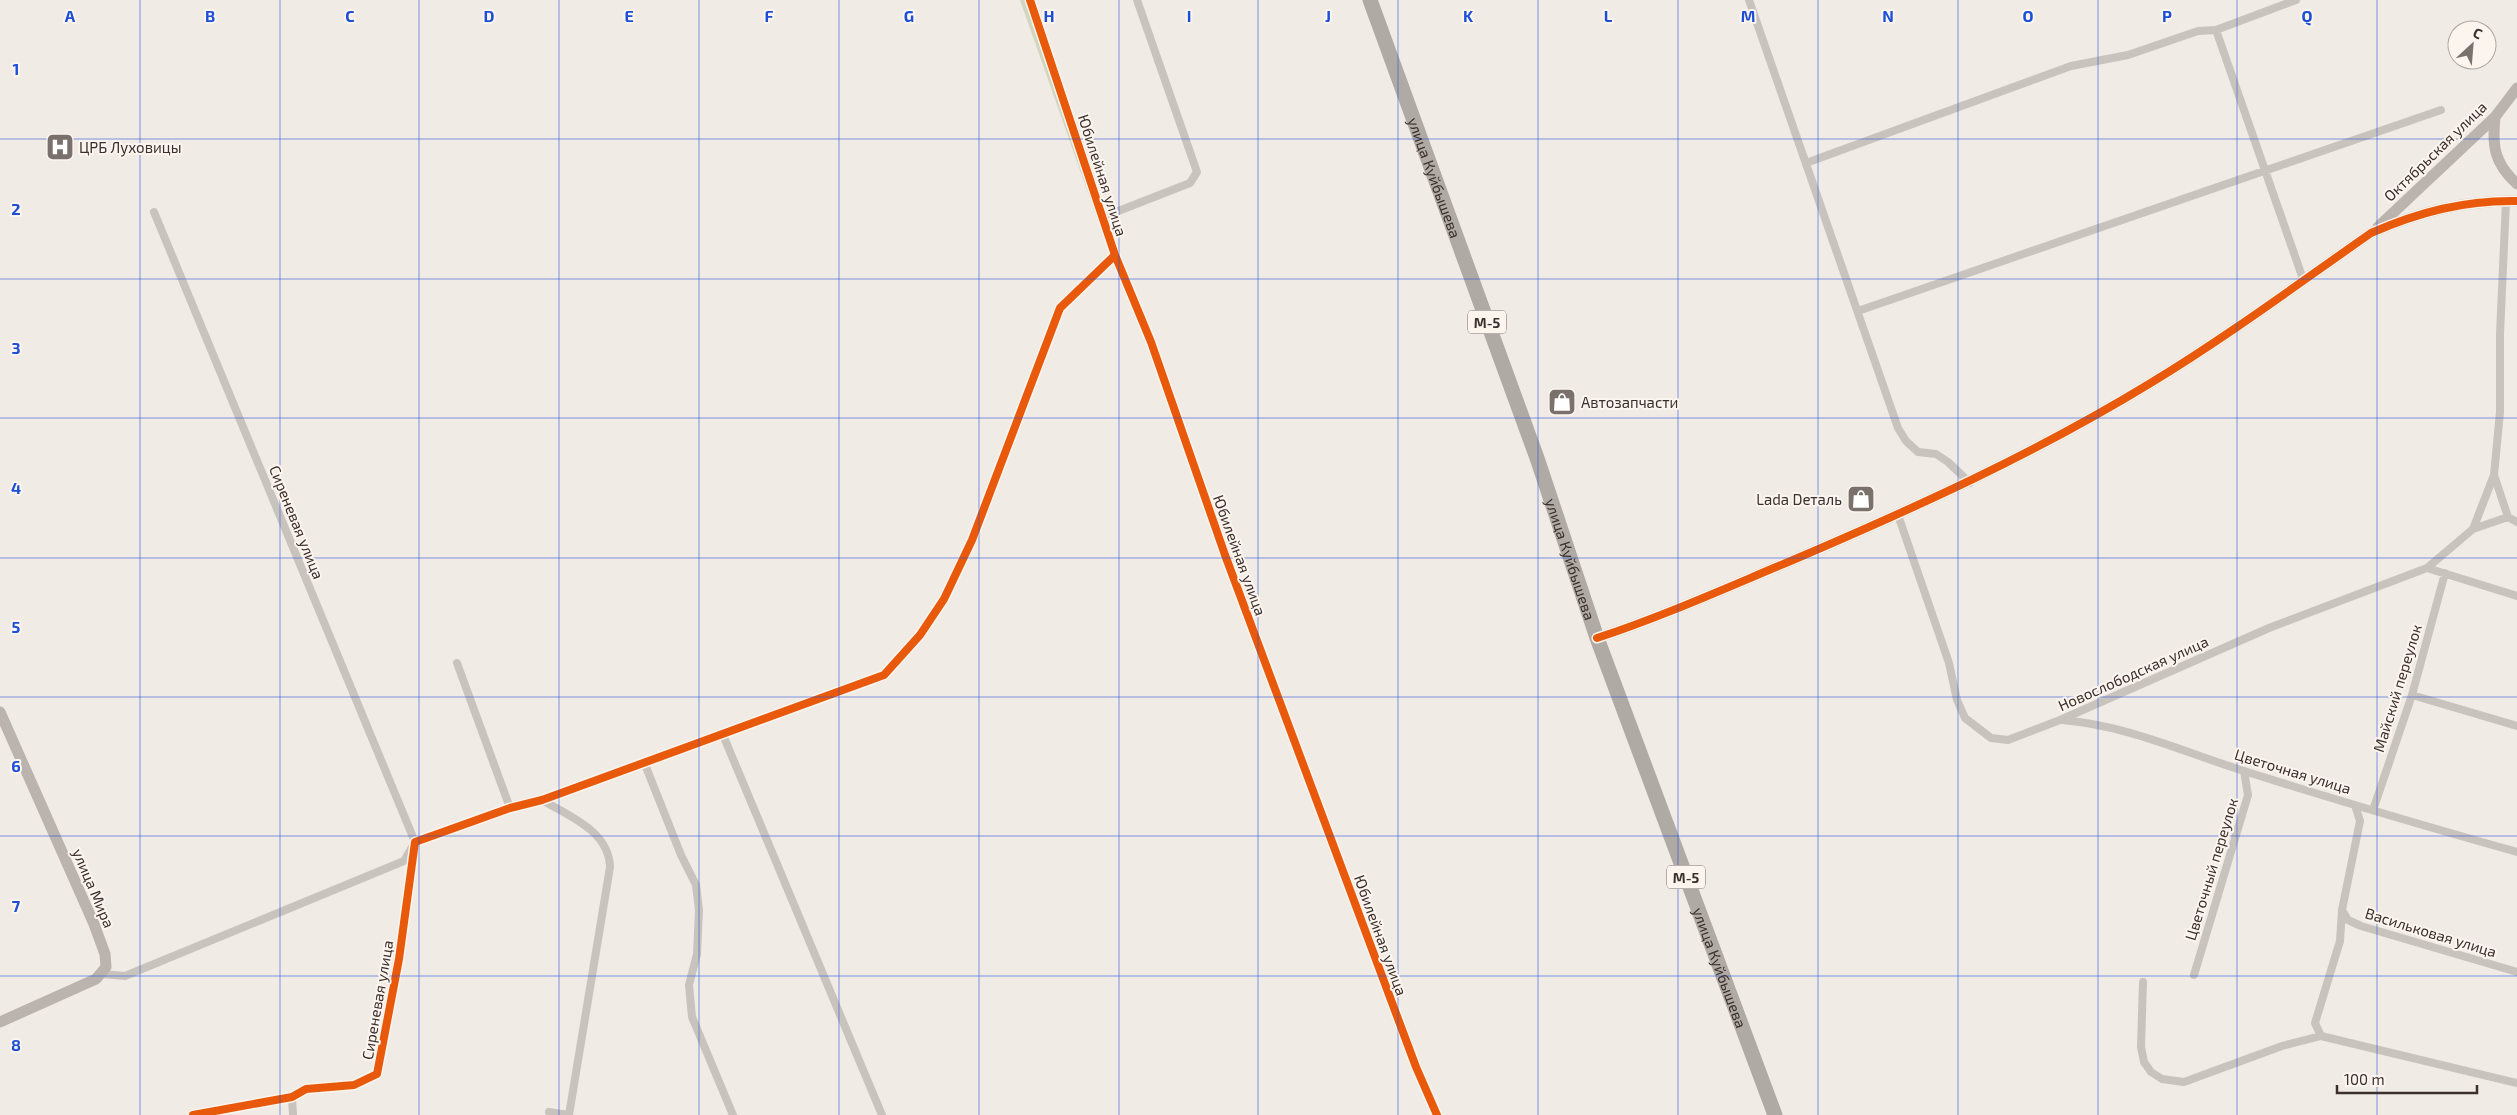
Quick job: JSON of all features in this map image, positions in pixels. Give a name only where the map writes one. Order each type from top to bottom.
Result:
[{"type":"highway","name":"улица Куйбышева","points":[[1370,0],[1537,458],[1597,638],[1776,1115]]},
{"type":"street","name":"Юбилейная улица","points":[[1030,0],[1115,255],[1151,342],[1228,564],[1416,1067],[1437,1115]]},
{"type":"street","points":[[1103,217],[1176,190],[1190,183],[1196,172],[1137,0]]},
{"type":"street","points":[[1749,0],[1898,428],[1906,441],[1918,452],[1936,454],[1948,462],[1970,483]]},
{"type":"street","points":[[1806,163],[2071,66],[2128,55],[2198,30],[2216,30],[2296,0]]},
{"type":"street","points":[[2216,30],[2304,279]]},
{"type":"street","name":"Октябрьская улица","points":[[2371,233],[2495,117],[2517,88]]},
{"type":"street","points":[[1858,311],[2441,110]]},
{"type":"street","points":[[2495,117],[2492,142],[2497,158],[2517,184]]},
{"type":"street","points":[[1597,638],[1649,621],[1898,515],[1970,483],[2055,439],[2150,383],[2371,233],[2405,218],[2433,210],[2463,204],[2512,201],[2500,334],[2500,412],[2494,475],[2473,528]]},
{"type":"street","name":"Сиреневая улица","points":[[154,212],[414,842],[399,959],[377,1074],[354,1085],[306,1089],[292,1097]]},
{"type":"street","points":[[0,1022],[81,987],[102,974],[125,976],[404,861],[414,842],[510,808],[542,800],[884,675],[920,635],[944,599],[972,540],[1060,308],[1115,255]]},
{"type":"street","points":[[2494,475],[2508,516],[2517,522]]},
{"type":"street","name":"Новослободская улица","points":[[1898,515],[1949,663],[1955,694],[1965,718],[1991,738],[2008,740],[2060,720],[2269,628],[2427,568]]},
{"type":"street","points":[[2427,568],[2473,528],[2508,516]]},
{"type":"street","points":[[2427,568],[2517,596]]},
{"type":"street","name":"Майский переулок","points":[[2373,810],[2412,695],[2445,573]]},
{"type":"street","points":[[457,663],[510,808]]},
{"type":"street","points":[[2412,695],[2517,726]]},
{"type":"street","name":"улица Мира","points":[[0,712],[94,924],[105,954],[106,967],[102,974]]},
{"type":"street","name":"Цветочная улица","points":[[2060,720],[2103,725],[2160,741],[2183,752],[2244,771],[2517,852]]},
{"type":"street","points":[[723,734],[882,1115]]},
{"type":"street","points":[[644,762],[681,855],[696,885],[699,910],[697,954],[689,985],[692,1017],[733,1115]]},
{"type":"street","name":"Цветочный переулок","points":[[2194,975],[2248,795],[2244,771]]},
{"type":"street","points":[[542,800],[580,822],[595,834],[610,854],[610,867],[569,1115],[549,1112]]},
{"type":"street","points":[[2320,1036],[2315,1023],[2340,941],[2342,910],[2360,820],[2355,804]]},
{"type":"street","name":"Васильковая улица","points":[[2342,910],[2348,920],[2361,926],[2517,972]]},
{"type":"street","points":[[2143,982],[2141,1047],[2144,1062],[2151,1072],[2162,1079],[2184,1082],[2282,1046],[2320,1036],[2517,1083]]},
{"type":"street","points":[[193,1115],[292,1097],[293,1115]]},
{"type":"green space","points":[[1020,0],[1031,0],[1102,225],[1098,221]]},
{"type":"cycle path","points":[[1030,0],[1115,255],[1151,342],[1225,555],[1416,1067],[1437,1115]]},
{"type":"cycle path","points":[[1597,638],[1671,611],[1839,540],[1930,499],[2062,434],[2149,384],[2205,348],[2371,233],[2425,213],[2461,205],[2517,201]]},
{"type":"cycle path","points":[[193,1115],[292,1097],[306,1089],[354,1085],[377,1074],[399,959],[415,842],[510,808],[542,800],[884,675],[920,635],[944,599],[972,540],[1060,308],[1115,255]]},
{"type":"place","name":"ЦРБ Луховицы","points":[[60,147]]},
{"type":"place","name":"Автозапчасти","points":[[1562,402]]},
{"type":"place","name":"Lada Dеталь","points":[[1861,499]]}]
